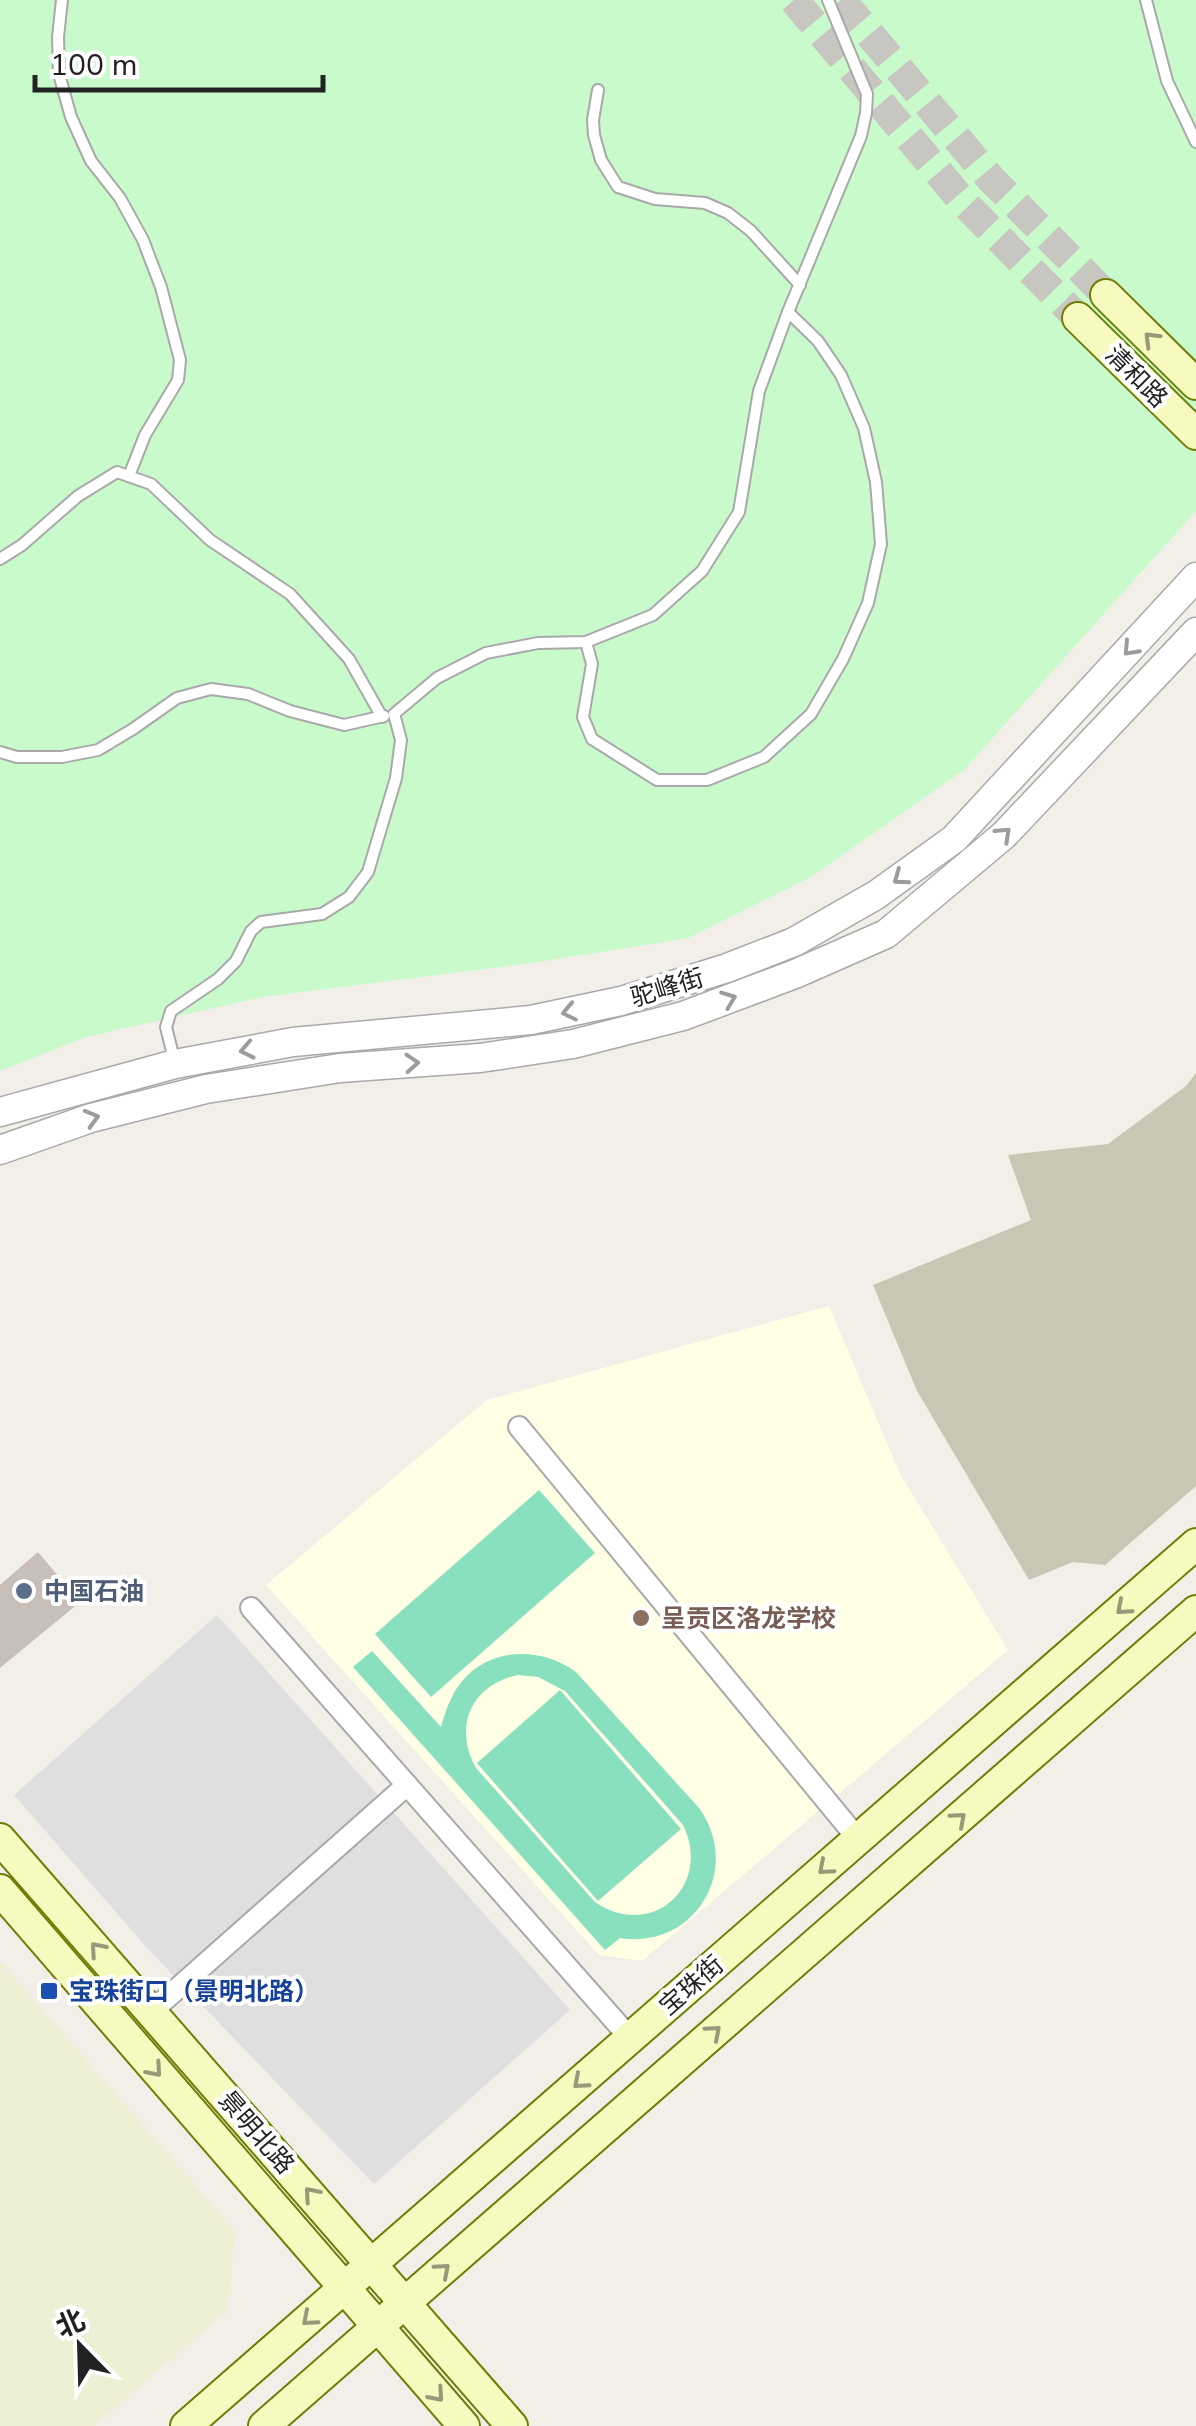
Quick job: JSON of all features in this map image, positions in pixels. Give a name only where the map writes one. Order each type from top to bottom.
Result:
[{"type":"main road","name":"清和路","points":[[1106,295],[1196,384]]},
{"type":"main road","name":"清和路","points":[[1078,318],[1196,434]]},
{"type":"main road","name":"宝珠街","points":[[186,2426],[1196,1544]]},
{"type":"main road","name":"宝珠街","points":[[264,2426],[1196,1611]]},
{"type":"main road","name":"景明北路","points":[[0,1839],[512,2426]]},
{"type":"main road","name":"景明北路","points":[[0,1890],[464,2426]]},
{"type":"street","name":"驼峰街","points":[[0,1112],[175,1064],[293,1042],[530,1020],[639,996],[794,942],[876,896],[954,839],[1196,578]]},
{"type":"street","name":"驼峰街","points":[[0,1150],[91,1118],[206,1089],[340,1068],[480,1058],[573,1044],[683,1016],[850,950],[886,934],[1004,835],[1196,632]]},
{"type":"street","points":[[519,1426],[858,1839]]},
{"type":"street","points":[[251,1608],[630,2038]]},
{"type":"street","points":[[152,2011],[407,1786]]},
{"type":"lane","points":[[62,0],[60,74],[72,117],[90,162],[120,198],[143,240],[161,287],[180,360],[178,380],[144,435],[129,476]]},
{"type":"lane","points":[[0,752],[17,757],[62,757],[98,750],[134,730],[177,698],[211,689],[248,694],[290,711],[344,725],[388,715],[437,678],[486,652],[538,642],[586,642],[653,615],[702,572],[739,512],[759,392],[861,136],[868,94],[828,0]]},
{"type":"lane","points":[[1146,0],[1167,80],[1196,142]]},
{"type":"lane","points":[[598,90],[594,135],[600,160],[618,187],[654,199],[706,203],[728,213],[751,231],[800,285]]},
{"type":"lane","points":[[586,642],[592,664],[582,717],[592,739],[657,780],[707,780],[764,757],[811,714],[844,659],[868,603],[882,544],[876,482],[864,428],[841,375],[818,340],[788,312]]},
{"type":"lane","points":[[0,559],[78,496],[117,472],[151,484],[210,540],[290,594],[350,659],[401,740],[396,778],[368,872],[348,897],[322,914],[261,922],[251,931],[236,961],[218,980],[171,1010],[166,1027],[175,1064]]},
{"type":"shaded area","points":[[1196,1073],[1196,1486],[1105,1565],[1073,1562],[1029,1580],[917,1391],[873,1285],[1031,1220],[1008,1155],[1108,1144],[1186,1086]]},
{"type":"shaded area","name":"呈贡区洛龙学校","points":[[829,1306],[900,1474],[1008,1650],[642,1961],[599,1955],[266,1585],[487,1400]]},
{"type":"shaded area","points":[[217,1615],[570,2010],[374,2184],[148,1949],[14,1795]]},
{"type":"shaded area","points":[[0,1961],[235,2231],[228,2310],[94,2426],[0,2426]]},
{"type":"green space","points":[[0,0],[1196,0],[1196,511],[964,770],[811,877],[688,938],[532,963],[263,997],[86,1037],[0,1071]]},
{"type":"green space","points":[[539,1490],[595,1553],[431,1697],[375,1634]]},
{"type":"green space","points":[[372,1651],[441,1727],[450,1700],[463,1681],[491,1660],[508,1655],[543,1656],[576,1672],[699,1808],[711,1832],[716,1856],[713,1879],[704,1900],[690,1918],[670,1931],[647,1938],[620,1938],[605,1950],[353,1667]],"holes":[[[518,1675],[538,1677],[565,1691],[683,1825],[690,1847],[690,1868],[671,1901],[655,1911],[637,1915],[616,1912],[595,1902],[476,1768],[466,1738],[467,1723],[478,1698],[502,1680]]]},
{"type":"green space","points":[[560,1690],[681,1829],[598,1901],[477,1763]]},
{"type":"building","points":[[38,1552],[80,1602],[0,1668],[0,1585]]},
{"type":"tunnel","points":[[794,0],[964,203],[1078,318]]},
{"type":"tunnel","points":[[841,0],[991,179],[1106,295]]},
{"type":"place","name":"中国石油","points":[[24,1591]]},
{"type":"place","name":"呈贡区洛龙学校","points":[[641,1618]]},
{"type":"place","name":"宝珠街口（景明北路）","points":[[49,1991]]}]
